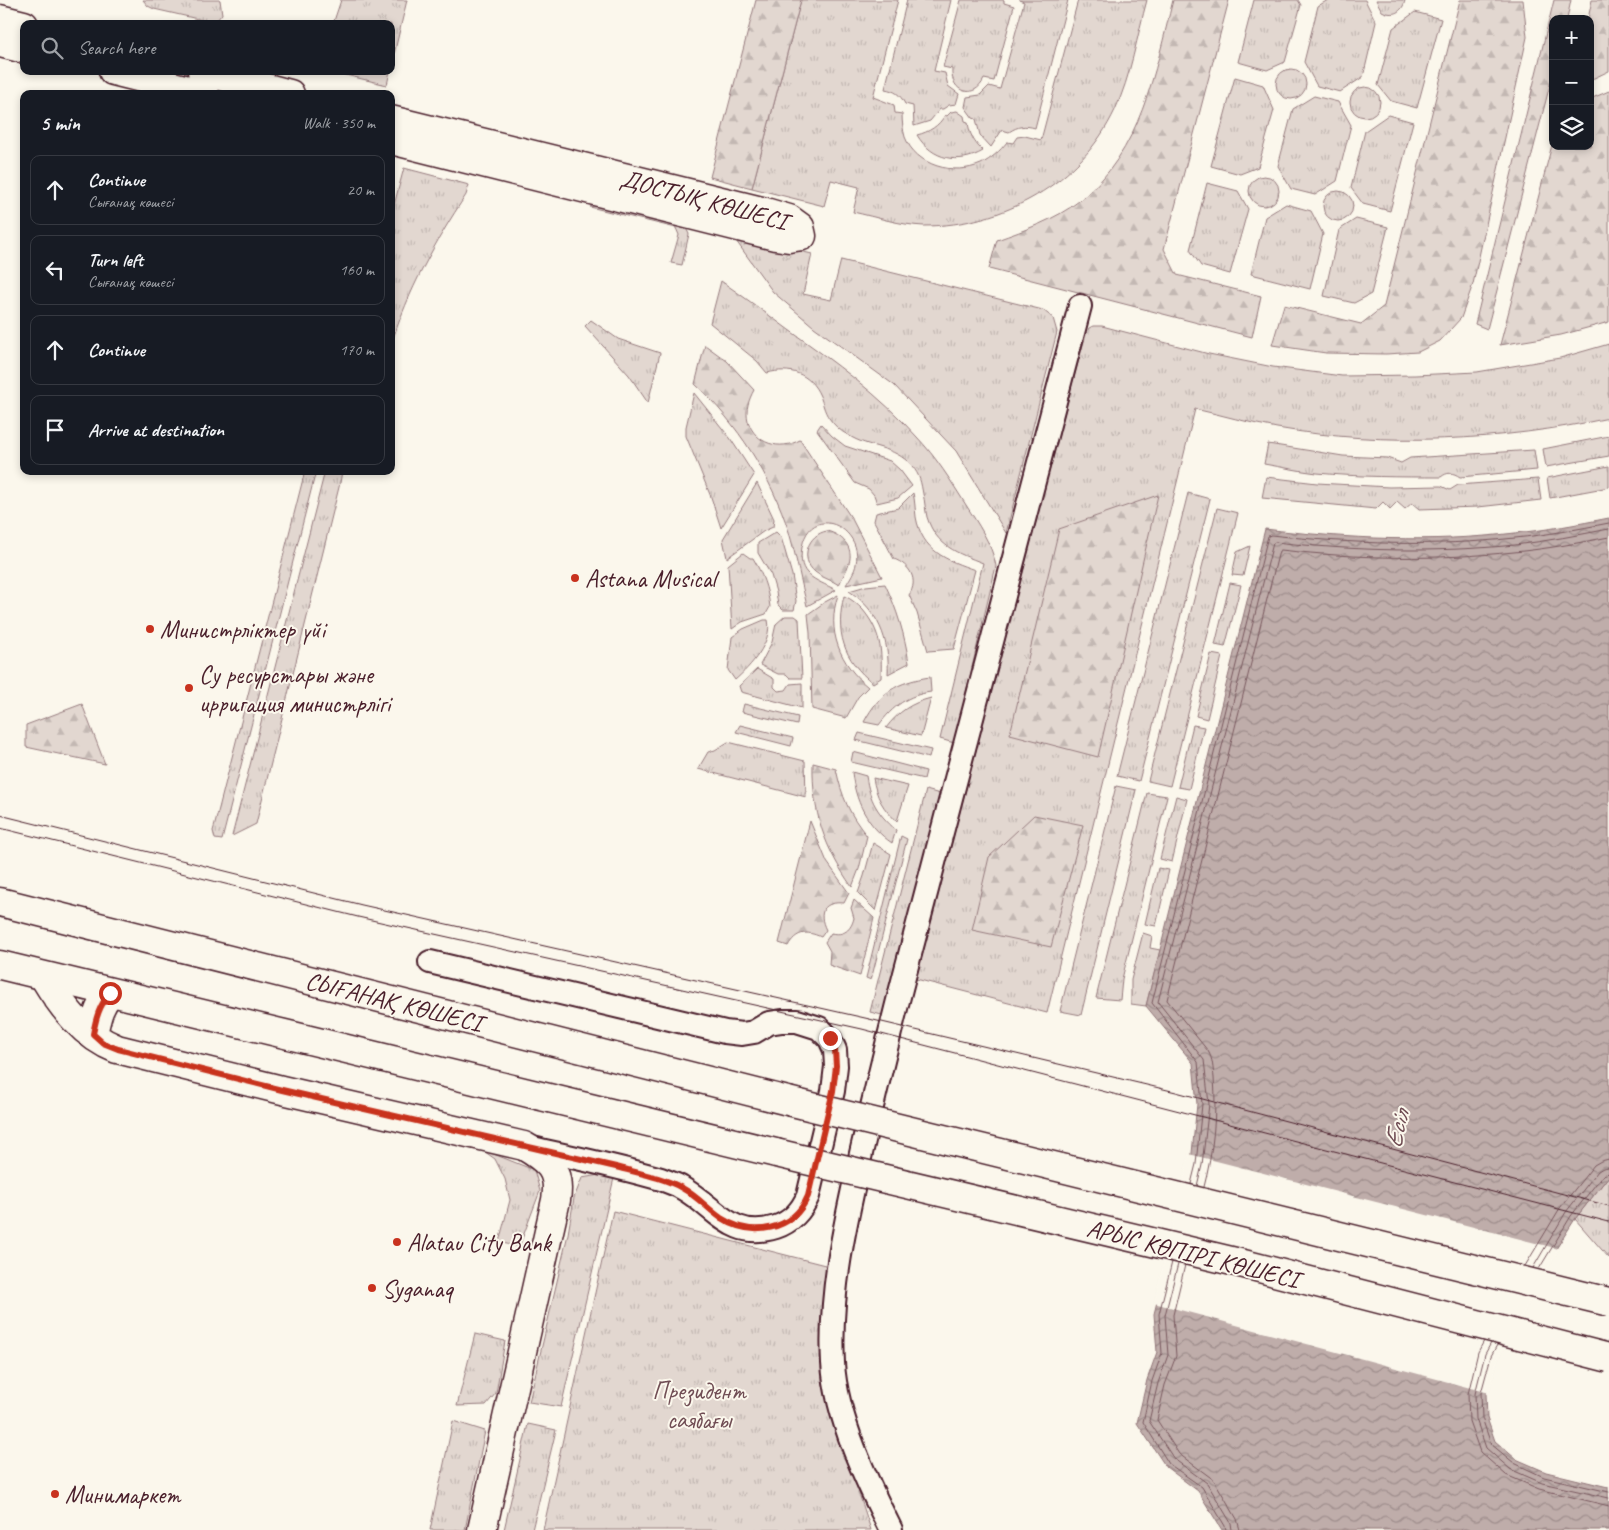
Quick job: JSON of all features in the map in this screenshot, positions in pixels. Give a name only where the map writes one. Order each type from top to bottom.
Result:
[{"type":"main road","points":[[0,19],[20,24]]},
{"type":"main road","points":[[0,43],[20,48]]},
{"type":"main road","points":[[130,75],[189,90]]},
{"type":"main road","points":[[217,75],[275,90]]},
{"type":"main road","name":"ДОСТЫҚ КӨШЕСІ","points":[[395,121],[762,211],[789,219],[800,227],[802,236],[789,238],[766,234],[395,141]]},
{"type":"main road","points":[[0,893],[42,913]]},
{"type":"main road","name":"СЫҒАНАҚ КӨШЕСІ","points":[[0,902],[788,1101]]},
{"type":"main road","points":[[0,965],[110,993],[102,1002],[93,1034]]},
{"type":"main road","points":[[44,977],[71,1016],[103,1043],[118,1049],[282,1090],[524,1146],[551,1166],[557,1177],[558,1188],[482,1530]]},
{"type":"main road","name":"АРЫС КӨПІРІ КӨШЕСІ","points":[[110,993],[1236,1262],[1609,1358]]},
{"type":"main road","name":"АРЫС КӨПІРІ КӨШЕСІ","points":[[788,1101],[1609,1302]]},
{"type":"street","points":[[891,1530],[875,1498],[856,1451],[841,1407],[833,1367],[832,1332],[835,1288],[844,1227],[884,1052],[1080,306]]},
{"type":"street","points":[[430,962],[725,1032],[742,1034],[754,1032],[769,1023],[782,1020],[806,1022],[819,1028],[830,1038],[835,1050],[836,1066],[833,1091],[808,1196],[804,1206],[794,1216],[782,1225],[767,1230],[738,1227],[722,1219],[682,1188],[662,1180],[616,1167],[524,1146]]},
{"type":"green space","points":[[143,0],[220,0],[222,14],[217,20],[202,20],[148,6]]},
{"type":"green space","points":[[341,0],[407,0],[395,50],[395,20],[334,20]]},
{"type":"green space","points":[[756,0],[801,0],[752,188],[710,177]]},
{"type":"green space","points":[[801,0],[898,0],[873,97],[894,105],[895,113],[902,114],[905,137],[910,147],[918,155],[937,166],[959,169],[985,162],[1007,142],[1013,143],[1017,137],[1025,136],[1041,140],[1078,0],[1147,0],[1130,70],[1121,97],[1100,136],[1082,159],[1060,179],[1010,209],[982,218],[953,224],[924,226],[853,212],[859,187],[831,180],[824,206],[752,188]]},
{"type":"green space","points":[[907,0],[951,0],[934,71],[945,73],[948,86],[959,94],[956,104],[940,109],[930,121],[914,126],[913,106],[905,104],[897,94],[885,89]]},
{"type":"green space","points":[[961,0],[1004,0],[1004,3],[1014,6],[994,81],[984,79],[975,90],[969,91],[964,91],[955,84],[952,77],[952,69],[943,67]]},
{"type":"green space","points":[[1019,0],[1068,0],[1035,128],[1015,128],[1009,132],[1002,130],[991,147],[980,135],[976,119],[973,118],[965,107],[967,97],[980,95],[989,86],[1000,89],[1024,2]]},
{"type":"green space","points":[[1173,0],[1229,0],[1164,249],[1177,275],[1261,296],[1252,337],[989,269],[997,240],[1040,224],[1070,208],[1100,181],[1117,159],[1131,135],[1152,82]]},
{"type":"green space","points":[[1254,0],[1298,0],[1301,5],[1285,62],[1267,70],[1238,62]]},
{"type":"green space","points":[[1328,0],[1365,0],[1376,22],[1363,77],[1340,92],[1317,86],[1304,62],[1318,6]]},
{"type":"green space","points":[[1376,0],[1405,0],[1400,10],[1390,14],[1382,11]]},
{"type":"green space","points":[[1460,0],[1523,0],[1527,37],[1473,284],[1461,318],[1440,341],[1418,352],[1386,354],[1326,353],[1272,345],[1284,305],[1361,324],[1384,306]]},
{"type":"green space","points":[[1554,0],[1571,0],[1568,15],[1550,15]]},
{"type":"green space","points":[[1592,0],[1609,0],[1609,71],[1594,78],[1594,15],[1589,15]]},
{"type":"green space","points":[[1415,12],[1441,19],[1417,108],[1391,101],[1378,85],[1393,28]]},
{"type":"green space","points":[[1549,21],[1549,89],[1487,329],[1475,324]]},
{"type":"green space","points":[[1291,69],[1301,74],[1306,84],[1301,94],[1291,99],[1281,94],[1276,84],[1281,74]]},
{"type":"green space","points":[[346,75],[389,75],[387,85]]},
{"type":"green space","points":[[1235,77],[1263,85],[1274,110],[1258,167],[1240,174],[1211,166]]},
{"type":"green space","points":[[1365,87],[1371,88],[1379,96],[1379,108],[1371,116],[1365,117],[1359,116],[1351,108],[1350,102],[1351,96],[1359,88]]},
{"type":"green space","points":[[1609,91],[1609,322],[1561,335],[1500,345],[1551,150],[1594,150],[1594,97]]},
{"type":"green space","points":[[1314,96],[1338,102],[1351,125],[1337,181],[1315,195],[1291,189],[1278,166],[1293,109]]},
{"type":"green space","points":[[957,111],[968,122],[972,138],[983,151],[965,158],[947,158],[930,150],[917,135],[933,128],[945,115],[947,116],[951,112]]},
{"type":"green space","points":[[1388,115],[1413,122],[1390,211],[1363,204],[1351,188],[1365,131]]},
{"type":"green space","points":[[404,168],[469,185],[466,195],[433,249],[414,286],[395,334],[395,201]]},
{"type":"green space","points":[[1264,176],[1270,177],[1278,185],[1278,197],[1270,205],[1264,206],[1258,205],[1250,197],[1249,191],[1250,185],[1258,177]]},
{"type":"green space","points":[[1207,183],[1238,191],[1248,209],[1230,274],[1201,266],[1190,250]]},
{"type":"green space","points":[[1338,191],[1344,192],[1352,200],[1352,212],[1344,220],[1338,221],[1332,220],[1324,212],[1323,206],[1324,200],[1332,192]]},
{"type":"green space","points":[[602,202],[682,221],[689,234],[682,265],[671,263],[679,235],[676,228],[590,207]]},
{"type":"green space","points":[[1286,204],[1311,211],[1323,234],[1310,289],[1251,274],[1265,217]]},
{"type":"green space","points":[[1356,219],[1388,227],[1371,294],[1354,303],[1324,296],[1339,230]]},
{"type":"green space","points":[[731,234],[812,254],[803,294],[831,300],[841,260],[1043,310],[1053,318],[1057,332],[1006,533],[956,451],[894,385],[814,327],[773,292]]},
{"type":"green space","points":[[721,281],[840,367],[888,407],[924,445],[943,470],[988,542],[996,566],[954,743],[940,739],[983,563],[956,552],[936,535],[927,517],[922,486],[918,476],[915,469],[905,459],[842,432],[829,418],[816,388],[805,377],[784,371],[767,373],[757,361],[710,323]]},
{"type":"green space","points":[[591,320],[618,339],[660,353],[648,403],[629,375],[585,326]]},
{"type":"green space","points":[[1102,326],[1209,354],[1273,367],[1342,376],[1477,372],[1560,358],[1609,344],[1609,418],[1527,432],[1443,439],[1401,439],[1359,438],[1318,434],[1256,424],[1195,409],[1047,1013],[916,979],[1074,377],[1086,334],[1089,328]]},
{"type":"green space","points":[[705,345],[727,361],[754,390],[749,401],[747,413],[751,429],[756,435],[762,440],[777,445],[800,440],[852,519],[882,577],[846,585],[856,564],[856,551],[852,539],[845,530],[835,525],[825,523],[815,525],[807,533],[802,547],[802,564],[809,575],[836,590],[807,606],[789,532],[782,511],[763,471],[725,416],[695,384]]},
{"type":"green space","points":[[694,393],[730,438],[754,475],[721,528],[711,497],[686,436],[686,427]]},
{"type":"green space","points":[[821,424],[845,446],[890,461],[900,470],[912,486],[898,498],[877,503],[869,489],[855,483],[817,430]]},
{"type":"green space","points":[[1609,436],[1609,456],[1546,467],[1543,449]]},
{"type":"green space","points":[[1268,444],[1343,456],[1387,458],[1401,463],[1410,458],[1534,450],[1537,470],[1460,477],[1450,473],[1441,477],[1426,477],[1317,473],[1264,464]]},
{"type":"green space","points":[[1609,466],[1609,487],[1550,498],[1547,478]]},
{"type":"green space","points":[[304,475],[315,475],[222,840],[215,839],[213,831]]},
{"type":"green space","points":[[324,475],[341,475],[256,824],[232,836]]},
{"type":"green space","points":[[1266,477],[1317,483],[1389,487],[1441,486],[1450,490],[1458,485],[1538,479],[1541,500],[1478,507],[1419,509],[1412,503],[1405,509],[1397,502],[1390,509],[1383,502],[1376,509],[1262,498]]},
{"type":"green space","points":[[757,483],[774,519],[773,527],[764,531],[727,558],[723,539]]},
{"type":"green space","points":[[913,493],[919,529],[930,546],[945,558],[975,570],[954,649],[928,651],[917,613],[909,595],[913,584],[911,574],[904,565],[894,559],[874,521],[876,513],[898,508]]},
{"type":"green space","points":[[1188,493],[1210,499],[1139,781],[1117,776]]},
{"type":"green space","points":[[1158,495],[1098,757],[1010,734],[1059,529]]},
{"type":"green space","points":[[1217,508],[1238,513],[1170,786],[1148,781]]},
{"type":"green space","points":[[827,531],[842,539],[850,552],[848,566],[839,585],[815,572],[807,561],[808,548],[811,542],[820,533]]},
{"type":"green space","points":[[776,532],[781,537],[792,575],[796,601],[794,610],[783,610],[778,605],[771,575],[758,553],[758,543]]},
{"type":"green space","points":[[1250,546],[1243,576],[1232,575],[1237,552]]},
{"type":"green space","points":[[743,553],[753,558],[759,569],[770,607],[766,614],[742,622],[732,629],[728,565]]},
{"type":"green space","points":[[1230,583],[1241,585],[1225,647],[1215,645]]},
{"type":"green space","points":[[885,584],[900,623],[909,663],[888,674],[887,649],[880,627],[868,607],[849,591],[866,586]]},
{"type":"green space","points":[[838,595],[834,621],[838,646],[850,668],[868,687],[858,697],[846,718],[812,709],[808,614]]},
{"type":"green space","points":[[844,596],[852,600],[863,610],[877,634],[881,659],[881,678],[873,683],[855,665],[848,655],[844,644],[841,633],[841,609]]},
{"type":"green space","points":[[785,616],[795,616],[799,619],[802,678],[790,678],[786,674],[778,674],[760,665],[772,642],[776,624]]},
{"type":"green space","points":[[768,620],[769,628],[764,645],[753,661],[735,680],[728,670],[732,637],[743,629]]},
{"type":"green space","points":[[1211,654],[1222,656],[1207,719],[1196,716]]},
{"type":"green space","points":[[757,669],[774,679],[774,687],[778,691],[786,690],[790,684],[802,683],[802,708],[741,692],[739,686]]},
{"type":"green space","points":[[930,677],[931,692],[902,702],[879,725],[864,722],[876,703],[891,690],[908,682]]},
{"type":"green space","points":[[931,698],[921,736],[886,728],[895,717],[906,709]]},
{"type":"green space","points":[[82,704],[105,764],[26,747],[26,725]]},
{"type":"green space","points":[[744,704],[798,717],[797,725],[742,712]]},
{"type":"green space","points":[[740,725],[793,738],[791,746],[736,732]]},
{"type":"green space","points":[[1193,725],[1204,727],[1189,789],[1178,787]]},
{"type":"green space","points":[[859,733],[931,750],[929,758],[856,740]]},
{"type":"green space","points":[[728,742],[805,761],[806,797],[698,769],[708,752]]},
{"type":"green space","points":[[853,752],[926,771],[924,779],[851,762]]},
{"type":"green space","points":[[813,763],[836,769],[847,805],[867,836],[859,869],[852,887],[834,858],[822,828],[815,797]]},
{"type":"green space","points":[[852,772],[866,776],[875,806],[896,830],[892,843],[869,821],[859,803]]},
{"type":"green space","points":[[873,778],[908,786],[897,821],[881,802]]},
{"type":"green space","points":[[1116,786],[1136,790],[1081,1015],[1060,1011]]},
{"type":"green space","points":[[926,790],[940,794],[882,1015],[870,1012]]},
{"type":"green space","points":[[1147,793],[1167,796],[1122,979],[1120,1000],[1096,998]]},
{"type":"green space","points":[[1176,796],[1187,799],[1172,862],[1160,859]]},
{"type":"green space","points":[[1034,815],[1083,825],[1051,947],[972,930],[989,857]]},
{"type":"green space","points":[[810,821],[827,862],[849,893],[844,903],[831,904],[824,909],[822,918],[826,930],[821,937],[811,933],[798,935],[788,946],[779,943]]},
{"type":"green space","points":[[901,836],[907,839],[871,980],[866,978]]},
{"type":"green space","points":[[873,843],[891,854],[876,911],[858,893]]},
{"type":"green space","points":[[1158,868],[1169,870],[1156,926],[1145,924]]},
{"type":"green space","points":[[854,900],[874,918],[860,976],[829,965],[830,951],[825,942],[831,933],[840,934],[849,929],[854,918],[851,908]]},
{"type":"green space","points":[[1143,933],[1152,936],[1150,948],[1160,950],[1146,1006],[1131,1004],[1131,980]]},
{"type":"green space","points":[[481,1149],[534,1170],[540,1191],[519,1247],[499,1242],[510,1200],[505,1179],[495,1159]]},
{"type":"green space","points":[[599,1175],[614,1178],[561,1407],[529,1402],[568,1234],[574,1198],[582,1178]]},
{"type":"green space","points":[[1609,1176],[1609,1258],[1575,1219]]},
{"type":"green space","name":"Президент саябағы","points":[[613,1211],[829,1266],[822,1381],[871,1530],[543,1530]]},
{"type":"green space","points":[[475,1334],[505,1341],[496,1393],[486,1405],[457,1406]]},
{"type":"green space","points":[[453,1421],[485,1431],[465,1530],[430,1530]]},
{"type":"green space","points":[[528,1424],[556,1430],[532,1530],[504,1530]]},
{"type":"water","name":"Есіл","points":[[1609,518],[1609,1176],[1575,1219],[1556,1249],[1496,1358],[1486,1394],[1487,1418],[1495,1441],[1516,1459],[1546,1472],[1608,1487],[1609,1530],[1222,1530],[1198,1491],[1166,1467],[1137,1423],[1147,1380],[1157,1352],[1154,1314],[1191,1163],[1197,1104],[1193,1063],[1146,1006],[1265,529],[1359,537],[1453,538],[1539,530]]},
{"type":"pier","points":[[1189,1154],[1559,1249],[1498,1359],[1489,1393],[1154,1303]]},
{"type":"tram line","points":[[0,815],[362,905],[865,1018],[1176,1092],[1609,1206]]},
{"type":"tram line","points":[[0,828],[358,917],[862,1029],[1609,1222]]},
{"type":"place","name":"Astana Musical","points":[[575,578]]},
{"type":"place","name":"Министрліктер үйі","points":[[150,629]]},
{"type":"place","name":"Су ресурстары және ирригация министрлігі","points":[[189,688]]},
{"type":"place","name":"Alatau City Bank","points":[[397,1242]]},
{"type":"place","name":"Syganaq","points":[[372,1288]]},
{"type":"place","name":"Минимаркет","points":[[55,1494]]},
{"type":"route","points":[[110,993],[102,1002],[97,1014],[93,1034],[103,1043],[118,1049],[282,1090],[616,1167],[662,1180],[682,1188],[722,1219],[738,1227],[753,1230],[767,1230],[782,1225],[804,1206],[814,1174],[833,1091],[836,1066],[835,1050],[830,1038]]}]
